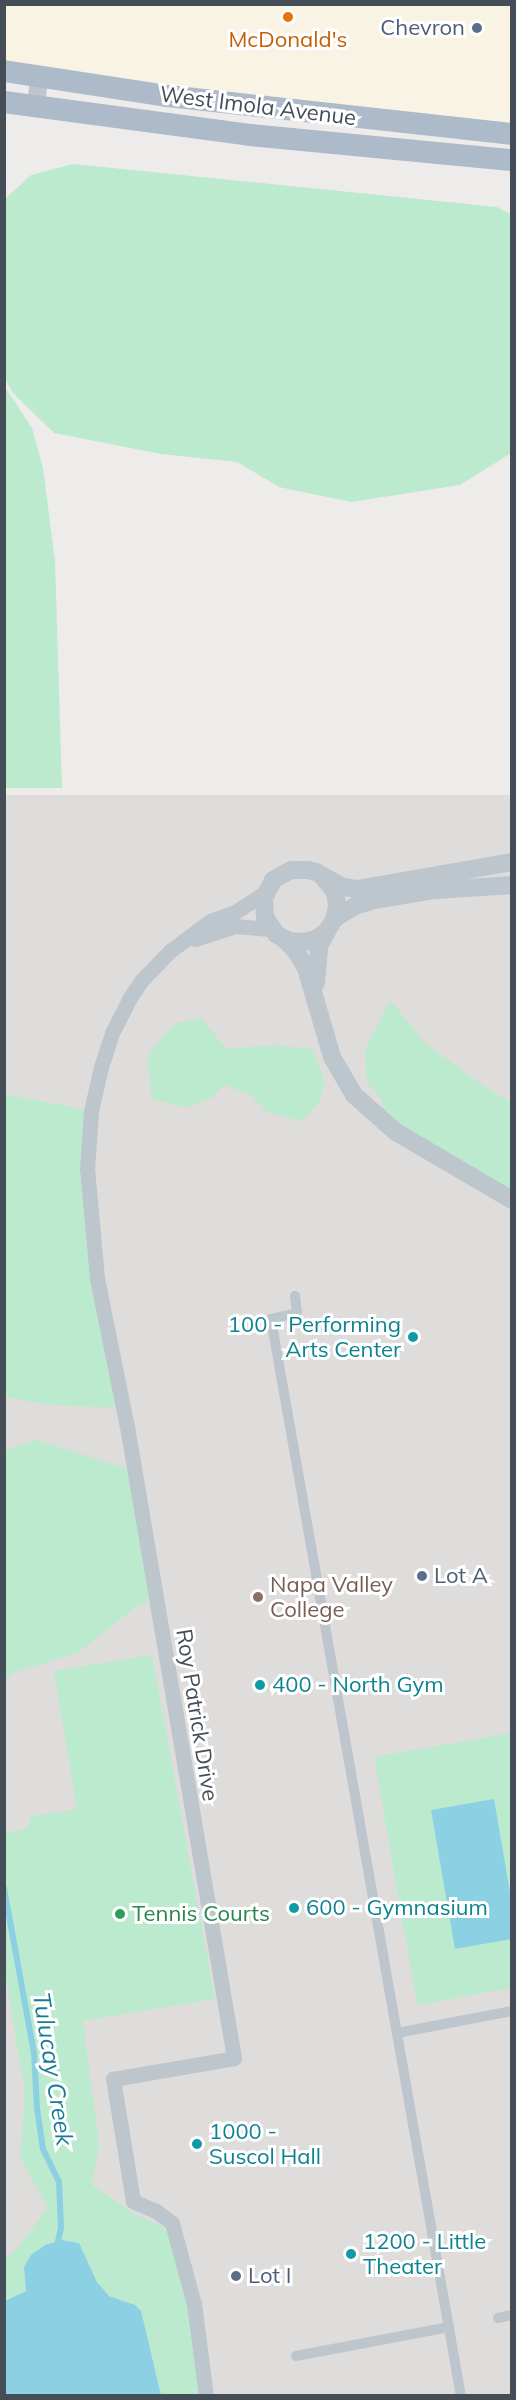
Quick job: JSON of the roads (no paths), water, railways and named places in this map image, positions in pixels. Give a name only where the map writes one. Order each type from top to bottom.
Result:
[{"type":"main road","name":"West Imola Avenue","points":[[4,71],[189,99],[512,134]]},
{"type":"main road","name":"West Imola Avenue","points":[[4,102],[250,135],[512,160]]},
{"type":"main road","points":[[465,129],[512,125]]},
{"type":"main road","points":[[383,149],[512,172]]},
{"type":"street","points":[[36,106],[39,77]]},
{"type":"street","points":[[512,862],[367,888],[343,887],[308,870],[291,870],[278,876],[266,892],[263,911],[277,934],[296,951],[306,968],[332,1057],[361,1104],[396,1132],[512,1200]]},
{"type":"street","points":[[317,1003],[316,965],[319,945],[331,924],[337,905],[335,892],[323,877]]},
{"type":"street","points":[[277,934],[303,942],[316,939],[357,904],[374,900],[435,890],[512,885]]},
{"type":"street","name":"Roy Patrick Drive","points":[[206,2396],[194,2304],[172,2223],[156,2211],[133,2201],[113,2079],[234,2058],[128,1432],[97,1278],[87,1186],[91,1111],[112,1033],[120,1013],[141,981],[170,951],[210,921],[235,912],[266,892]]},
{"type":"street","name":"Roy Patrick Drive","points":[[183,943],[234,926],[277,934]]},
{"type":"street","points":[[295,1296],[297,1313],[270,1319],[461,2396]]},
{"type":"street","points":[[398,2033],[512,2011]]},
{"type":"street","points":[[498,2318],[512,2315]]},
{"type":"street","points":[[296,2356],[449,2327]]},
{"type":"water","points":[[494,1799],[511,1898],[511,1939],[455,1949],[431,1810]]},
{"type":"water","points":[[62,2240],[79,2243],[97,2282],[109,2296],[135,2305],[141,2311],[161,2395],[5,2395],[5,2301],[26,2291],[24,2267],[31,2255],[45,2245]]},
{"type":"waterway","name":"Tulucay Creek","points":[[4,1888],[34,2053],[37,2108],[43,2149],[59,2182],[61,2228],[56,2249]]},
{"type":"place","name":"McDonald's","points":[[288,17]]},
{"type":"place","name":"Chevron","points":[[477,28]]},
{"type":"place","name":"100 - Performing Arts Center","points":[[413,1337]]},
{"type":"place","name":"Lot A","points":[[422,1576]]},
{"type":"place","name":"Napa Valley College","points":[[258,1597]]},
{"type":"place","name":"400 - North Gym","points":[[260,1685]]},
{"type":"place","name":"600 - Gymnasium","points":[[294,1908]]},
{"type":"place","name":"Tennis Courts","points":[[120,1914]]},
{"type":"place","name":"1000 - Suscol Hall","points":[[197,2144]]},
{"type":"place","name":"1200 - Little Theater","points":[[351,2254]]},
{"type":"place","name":"Lot I","points":[[236,2276]]}]
